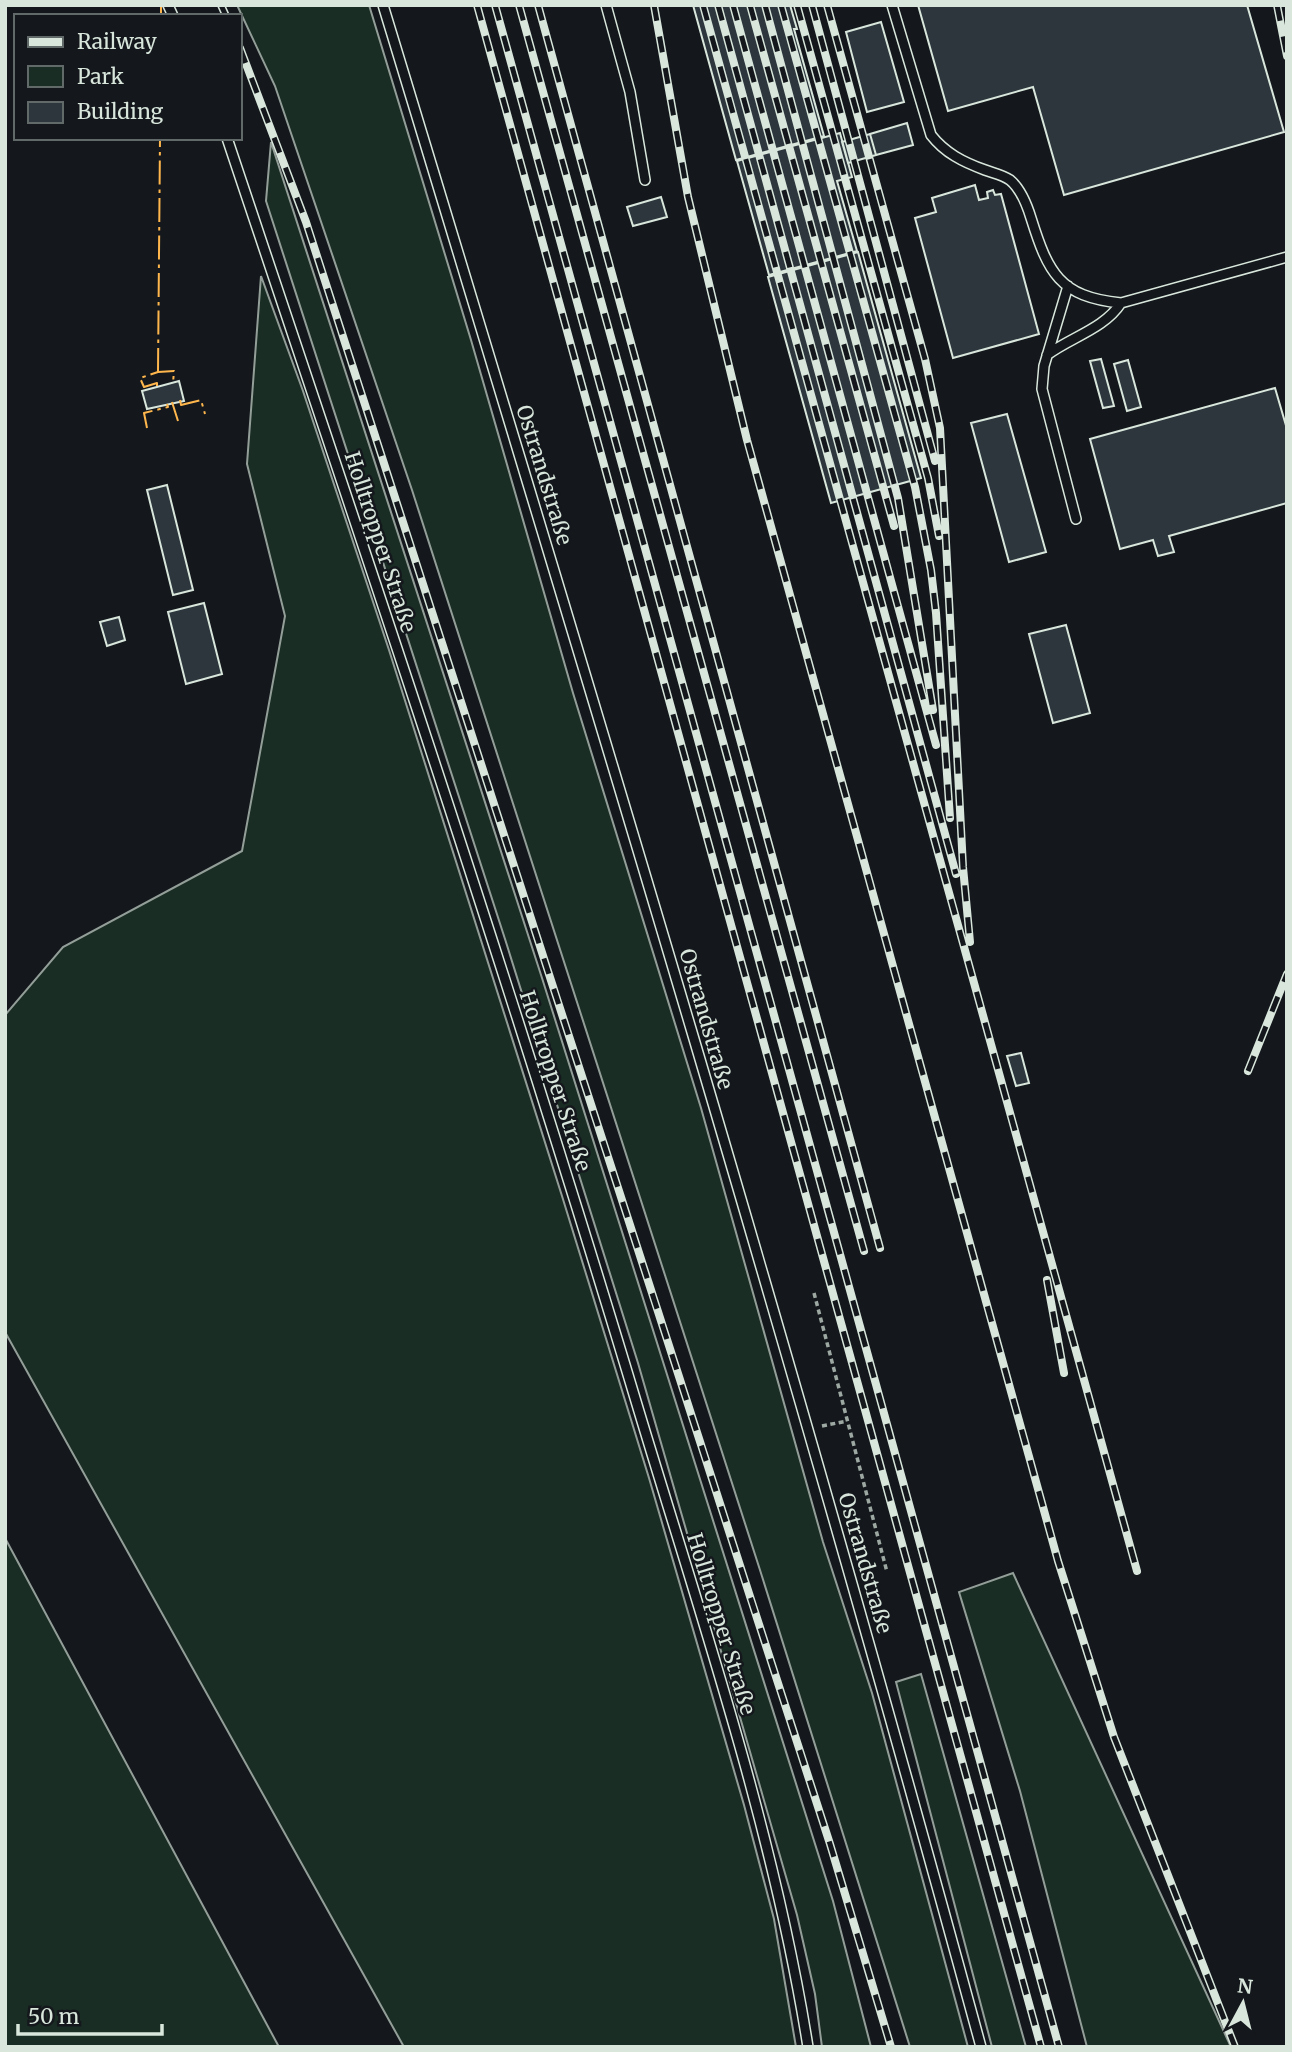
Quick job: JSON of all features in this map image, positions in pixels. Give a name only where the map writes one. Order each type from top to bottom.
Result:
[{"type":"lane","name":"Ostrandstraße","points":[[383,5],[580,655],[808,1429],[981,2047]]},
{"type":"lane","points":[[606,5],[630,92],[645,180]]},
{"type":"lane","points":[[892,5],[931,135],[938,145],[951,155],[1011,181],[1027,205],[1048,265],[1059,280],[1068,286],[1097,300],[1121,303],[1287,257]]},
{"type":"lane","name":"Holltropper Straße","points":[[228,140],[412,693],[591,1252],[757,1808],[800,1996],[808,2047]]},
{"type":"lane","points":[[1068,286],[1043,376],[1044,402],[1076,519]]},
{"type":"lane","points":[[1047,355],[1108,319],[1121,303]]},
{"type":"path","points":[[814,1293],[887,1572]]},
{"type":"path","points":[[808,1429],[847,1421]]},
{"type":"green space","points":[[237,5],[369,5],[471,340],[573,693],[701,1108],[823,1542],[872,1693],[968,2047],[910,2047],[760,1570],[412,490],[275,86]]},
{"type":"green space","points":[[271,142],[542,978],[833,1901],[871,2047],[822,2047],[815,1994],[797,1915],[638,1363],[505,939],[266,201]]},
{"type":"green space","points":[[261,276],[303,391],[389,650],[649,1478],[744,1805],[774,1919],[796,2047],[404,2047],[5,1332],[5,1015],[63,947],[242,851],[285,616],[247,464]]},
{"type":"green space","points":[[5,1538],[279,2047],[5,2047]]},
{"type":"green space","points":[[1013,1573],[1231,2047],[1087,2047],[1020,1791],[959,1592]]},
{"type":"green space","points":[[921,1674],[1026,2047],[992,2047],[896,1682]]},
{"type":"building","points":[[693,5],[790,5],[797,29],[794,29],[824,136],[736,160]]},
{"type":"building","points":[[918,5],[1247,5],[1284,132],[1064,195],[1033,87],[948,111]]},
{"type":"building","points":[[881,22],[904,102],[867,112],[846,32]]},
{"type":"building","points":[[907,123],[913,145],[876,155],[870,134]]},
{"type":"building","points":[[840,133],[852,177],[837,181],[857,251],[769,275],[737,161]]},
{"type":"building","points":[[870,134],[876,155],[848,163],[842,142]]},
{"type":"building","points":[[975,185],[979,200],[988,198],[987,192],[993,190],[995,195],[1001,194],[1039,334],[953,358],[915,218],[936,212],[932,198]]},
{"type":"building","points":[[661,197],[667,217],[633,226],[627,207]]},
{"type":"building","points":[[858,252],[921,478],[831,503],[768,277]]},
{"type":"building","points":[[1101,359],[1114,406],[1103,408],[1090,361]]},
{"type":"building","points":[[1128,360],[1141,407],[1127,411],[1114,364]]},
{"type":"building","points":[[179,381],[184,401],[147,409],[142,391]]},
{"type":"building","points":[[1275,388],[1287,429],[1287,503],[1169,536],[1174,552],[1158,556],[1153,540],[1120,549],[1090,439]]},
{"type":"building","points":[[1007,414],[1046,552],[1009,562],[971,423]]},
{"type":"building","points":[[167,485],[193,590],[173,595],[147,490]]},
{"type":"building","points":[[204,603],[222,674],[186,684],[168,612]]},
{"type":"building","points":[[119,617],[125,640],[107,646],[100,622]]},
{"type":"building","points":[[1066,625],[1090,713],[1053,723],[1029,634]]},
{"type":"building","points":[[1021,1053],[1029,1083],[1016,1086],[1007,1056]]},
{"type":"railway","points":[[221,5],[225,14]]},
{"type":"railway","points":[[477,5],[1041,2047]]},
{"type":"railway","points":[[495,5],[1059,2047]]},
{"type":"railway","points":[[519,5],[864,1251]]},
{"type":"railway","points":[[538,5],[880,1248]]},
{"type":"railway","points":[[654,5],[688,197],[747,440],[1058,1561],[1114,1737],[1235,2047]]},
{"type":"railway","points":[[703,5],[1137,1571]]},
{"type":"railway","points":[[718,5],[956,874]]},
{"type":"railway","points":[[733,5],[936,745]]},
{"type":"railway","points":[[750,5],[894,526]]},
{"type":"railway","points":[[765,5],[898,498],[933,710]]},
{"type":"railway","points":[[781,5],[915,487],[931,570],[936,613],[950,818]]},
{"type":"railway","points":[[797,5],[928,478],[939,536]]},
{"type":"railway","points":[[812,5],[935,461]]},
{"type":"railway","points":[[827,5],[925,359],[940,428],[963,867],[970,942]]},
{"type":"railway","points":[[1277,5],[1287,56]]},
{"type":"railway","points":[[242,53],[306,222],[830,1844],[891,2047]]},
{"type":"railway","points":[[1248,1071],[1287,974]]},
{"type":"railway","points":[[1047,1280],[1064,1373]]},
{"type":"power","points":[[161,5],[161,14]]},
{"type":"power","points":[[158,372],[160,140]]},
{"type":"power","points":[[157,386],[157,383],[144,387],[140,378],[158,372],[174,371],[173,383]]},
{"type":"power","points":[[180,400],[181,405],[201,400],[205,414]]},
{"type":"power","points":[[172,402],[178,421]]},
{"type":"power","points":[[147,428],[144,413],[168,407],[167,404]]}]
